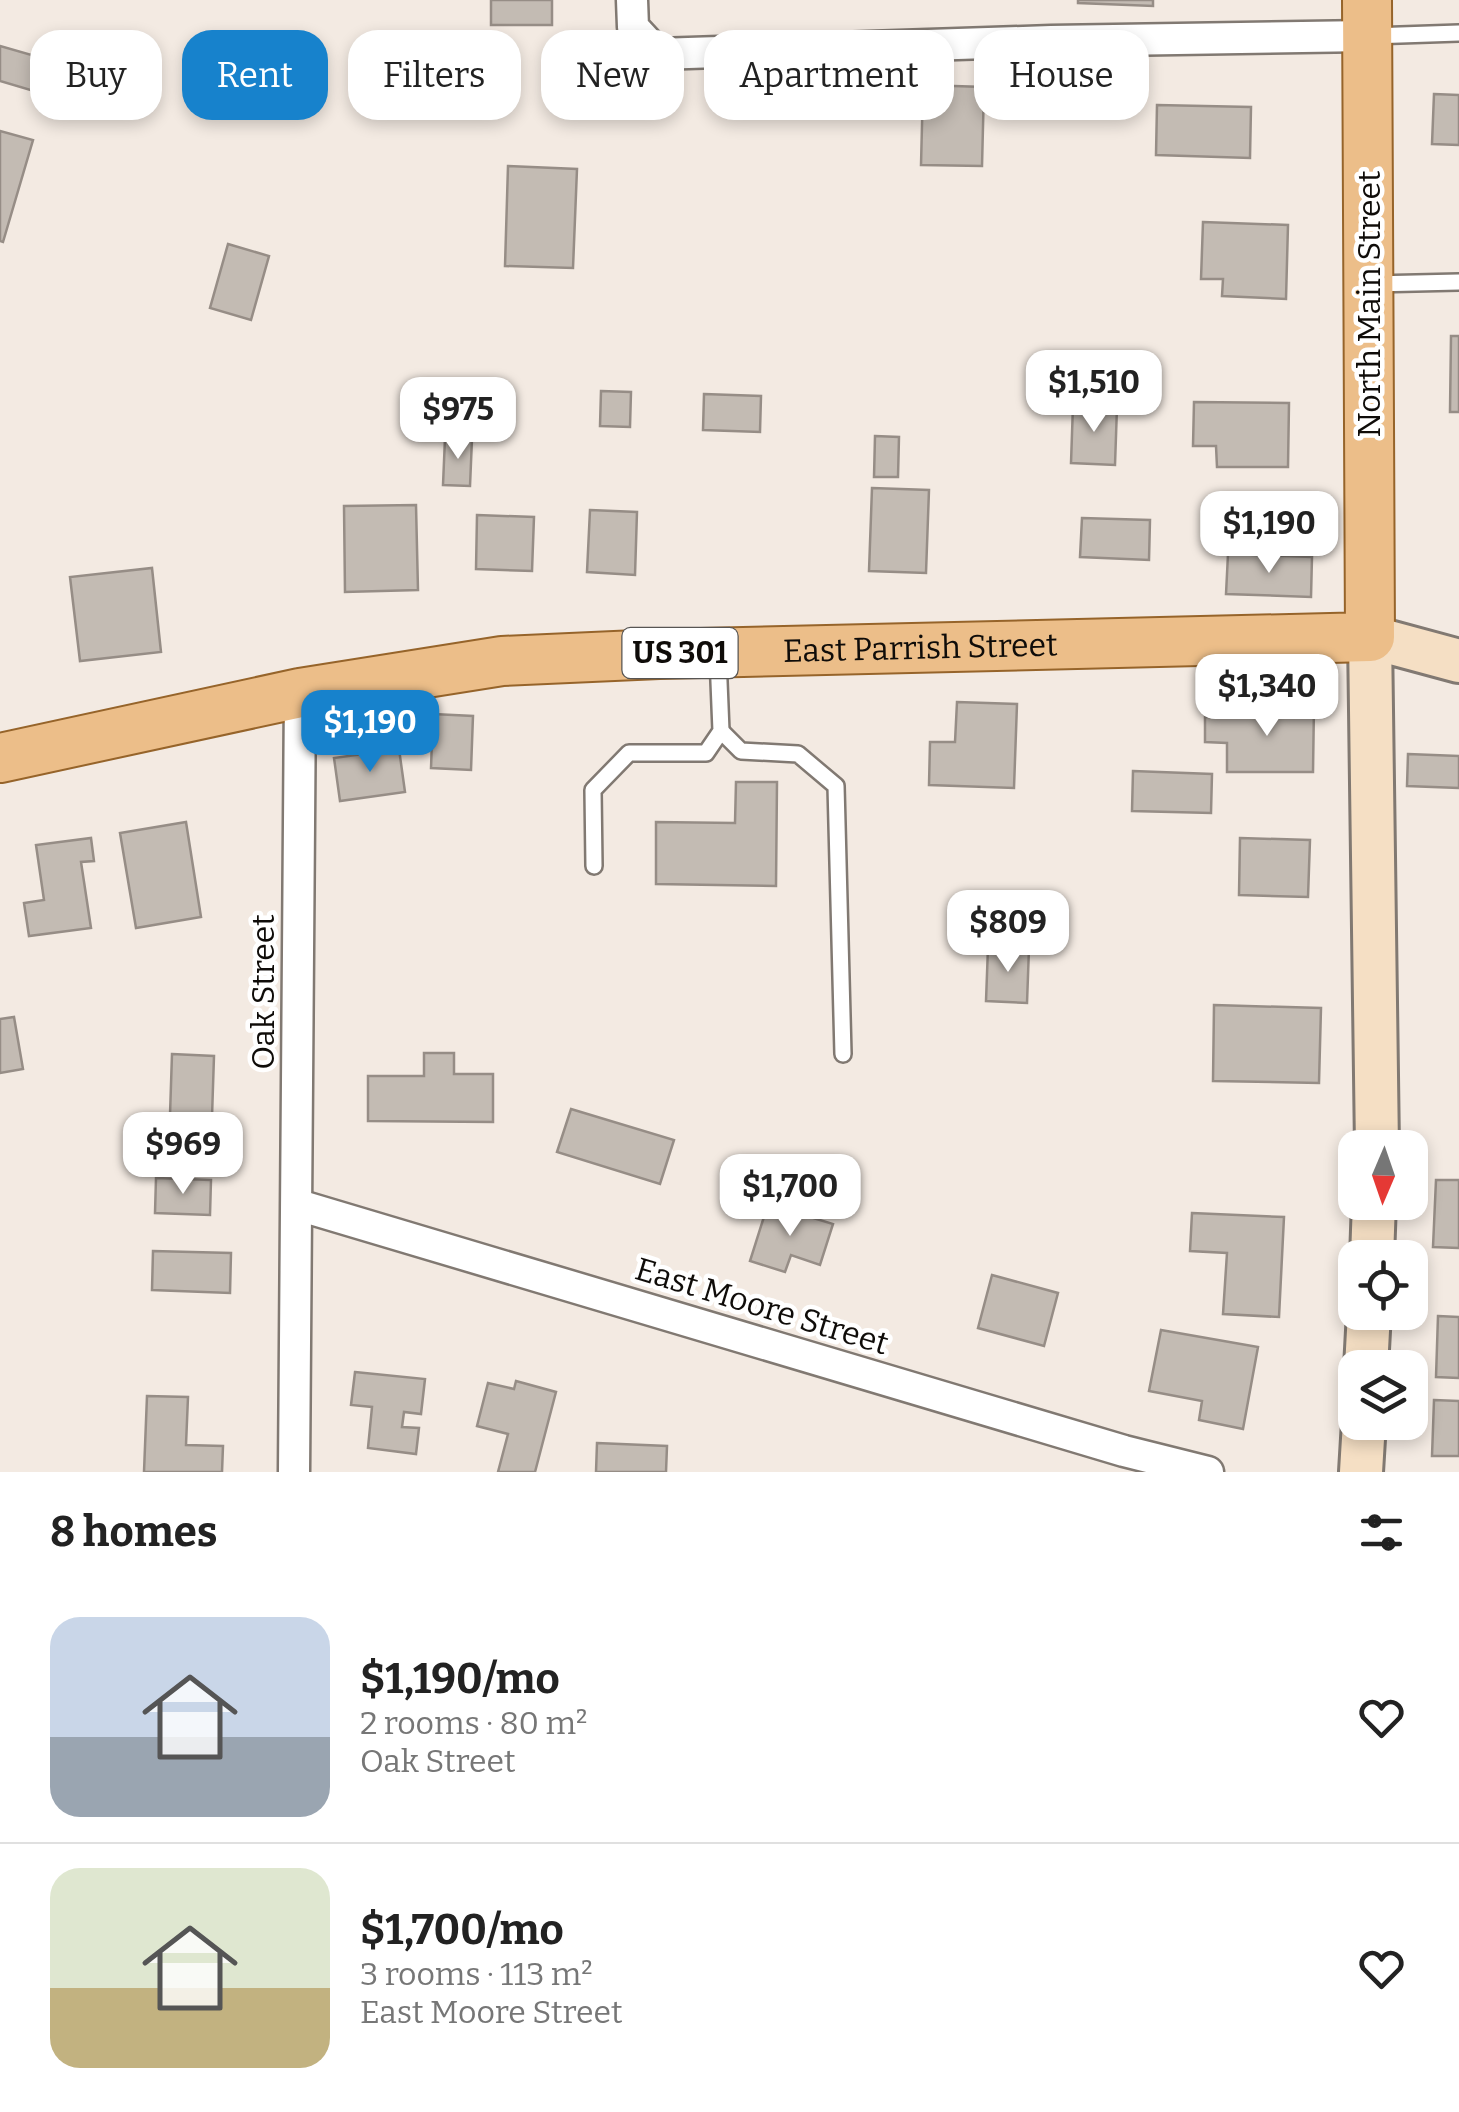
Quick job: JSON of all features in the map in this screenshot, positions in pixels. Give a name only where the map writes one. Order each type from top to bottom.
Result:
[{"type":"main road","name":"North Main Street","points":[[1367,18],[1370,637]]},
{"type":"main road","name":"East Parrish Street","points":[[0,758],[300,693],[502,661],[718,652],[1370,637]]},
{"type":"street","points":[[632,0],[633,27],[658,54],[1032,42],[1367,18]]},
{"type":"street","points":[[1370,637],[1459,661]]},
{"type":"street","name":"North Main Street","points":[[1370,637],[1377,1130]]},
{"type":"street","name":"Oak Street","points":[[294,1472],[300,693]]},
{"type":"street","name":"East Moore Street","points":[[298,1204],[1124,1451],[1208,1472]]},
{"type":"street","points":[[1362,1472],[1363,1440]]},
{"type":"lane","points":[[1367,18],[1459,33]]},
{"type":"lane","points":[[1369,284],[1459,282]]},
{"type":"lane","points":[[594,866],[593,790],[629,754],[706,753],[721,731],[718,652]]},
{"type":"lane","points":[[721,731],[741,751],[798,754],[836,786],[843,1054]]},
{"type":"building","points":[[491,0],[552,0],[552,25],[491,25]]},
{"type":"building","points":[[1153,0],[1153,6],[1078,3]]},
{"type":"building","points":[[0,46],[30,55],[30,90],[0,81]]},
{"type":"building","points":[[954,86],[974,87],[974,120],[983,120],[982,166],[921,165],[922,120],[954,120]]},
{"type":"building","points":[[1434,94],[1459,95],[1459,145],[1432,144]]},
{"type":"building","points":[[1157,105],[1251,107],[1250,158],[1156,155]]},
{"type":"building","points":[[0,131],[33,140],[3,242],[0,241]]},
{"type":"building","points":[[508,166],[577,169],[573,268],[505,266]]},
{"type":"building","points":[[1203,222],[1288,225],[1286,299],[1222,296],[1223,279],[1201,279]]},
{"type":"building","points":[[228,244],[269,256],[251,320],[210,308]]},
{"type":"building","points":[[1451,336],[1459,336],[1459,412],[1450,412]]},
{"type":"building","points":[[601,391],[631,392],[630,427],[600,426]]},
{"type":"building","points":[[704,394],[761,396],[760,432],[703,430]]},
{"type":"building","points":[[1194,402],[1289,403],[1288,467],[1217,467],[1216,446],[1193,446]]},
{"type":"building","points":[[1073,405],[1117,407],[1115,465],[1071,463]]},
{"type":"building","points":[[875,436],[899,437],[898,477],[874,477]]},
{"type":"building","points":[[445,438],[472,439],[470,486],[443,485]]},
{"type":"building","points":[[872,488],[929,490],[926,573],[869,571]]},
{"type":"building","points":[[416,505],[418,590],[345,592],[344,506]]},
{"type":"building","points":[[590,510],[637,512],[635,575],[587,572]]},
{"type":"building","points":[[477,515],[534,517],[532,571],[476,569]]},
{"type":"building","points":[[1082,518],[1150,520],[1149,560],[1080,557]]},
{"type":"building","points":[[1228,554],[1312,557],[1311,597],[1226,594]]},
{"type":"building","points":[[152,568],[161,652],[80,661],[70,577]]},
{"type":"building","points":[[957,702],[1017,704],[1014,788],[929,785],[930,742],[955,742]]},
{"type":"building","points":[[1247,704],[1314,705],[1313,772],[1227,772],[1227,743],[1205,742],[1205,717],[1247,717]]},
{"type":"building","points":[[433,714],[473,716],[471,770],[431,768]]},
{"type":"building","points":[[399,749],[405,792],[340,801],[334,758]]},
{"type":"building","points":[[1408,754],[1459,756],[1459,788],[1407,786]]},
{"type":"building","points":[[1133,771],[1212,774],[1211,813],[1132,811]]},
{"type":"building","points":[[736,782],[777,782],[776,886],[656,884],[656,822],[735,823]]},
{"type":"building","points":[[186,822],[201,917],[136,928],[120,833]]},
{"type":"building","points":[[91,838],[94,861],[81,862],[91,928],[29,936],[24,903],[44,900],[36,845]]},
{"type":"building","points":[[1240,838],[1310,840],[1308,897],[1239,895]]},
{"type":"building","points":[[988,947],[1029,948],[1027,1003],[986,1001]]},
{"type":"building","points":[[1214,1005],[1321,1008],[1319,1083],[1213,1081]]},
{"type":"building","points":[[14,1017],[23,1069],[0,1073],[0,1019]]},
{"type":"building","points":[[424,1053],[454,1053],[454,1074],[493,1074],[493,1122],[368,1121],[368,1076],[424,1076]]},
{"type":"building","points":[[172,1054],[214,1056],[212,1117],[170,1115]]},
{"type":"building","points":[[571,1109],[674,1140],[660,1184],[557,1152]]},
{"type":"building","points":[[156,1178],[211,1180],[210,1215],[155,1213]]},
{"type":"building","points":[[1436,1180],[1459,1180],[1459,1248],[1433,1247]]},
{"type":"building","points":[[768,1204],[833,1224],[820,1265],[791,1255],[785,1272],[750,1261]]},
{"type":"building","points":[[1192,1213],[1284,1217],[1279,1317],[1223,1314],[1227,1253],[1190,1251]]},
{"type":"building","points":[[153,1251],[231,1253],[230,1293],[152,1290]]},
{"type":"building","points":[[992,1275],[1058,1293],[1044,1346],[978,1328]]},
{"type":"building","points":[[1438,1316],[1459,1317],[1459,1378],[1436,1377]]},
{"type":"building","points":[[1161,1330],[1258,1347],[1243,1429],[1199,1420],[1202,1401],[1149,1391]]},
{"type":"building","points":[[355,1372],[425,1379],[421,1414],[404,1412],[402,1427],[419,1428],[416,1454],[368,1448],[372,1407],[351,1405]]},
{"type":"building","points":[[516,1381],[556,1392],[535,1472],[498,1472],[508,1434],[477,1426],[488,1383],[514,1389]]},
{"type":"building","points":[[147,1396],[188,1397],[186,1445],[223,1446],[222,1472],[144,1472]]},
{"type":"building","points":[[1434,1400],[1459,1401],[1459,1456],[1432,1456]]},
{"type":"building","points":[[597,1443],[667,1446],[666,1472],[596,1472]]}]
